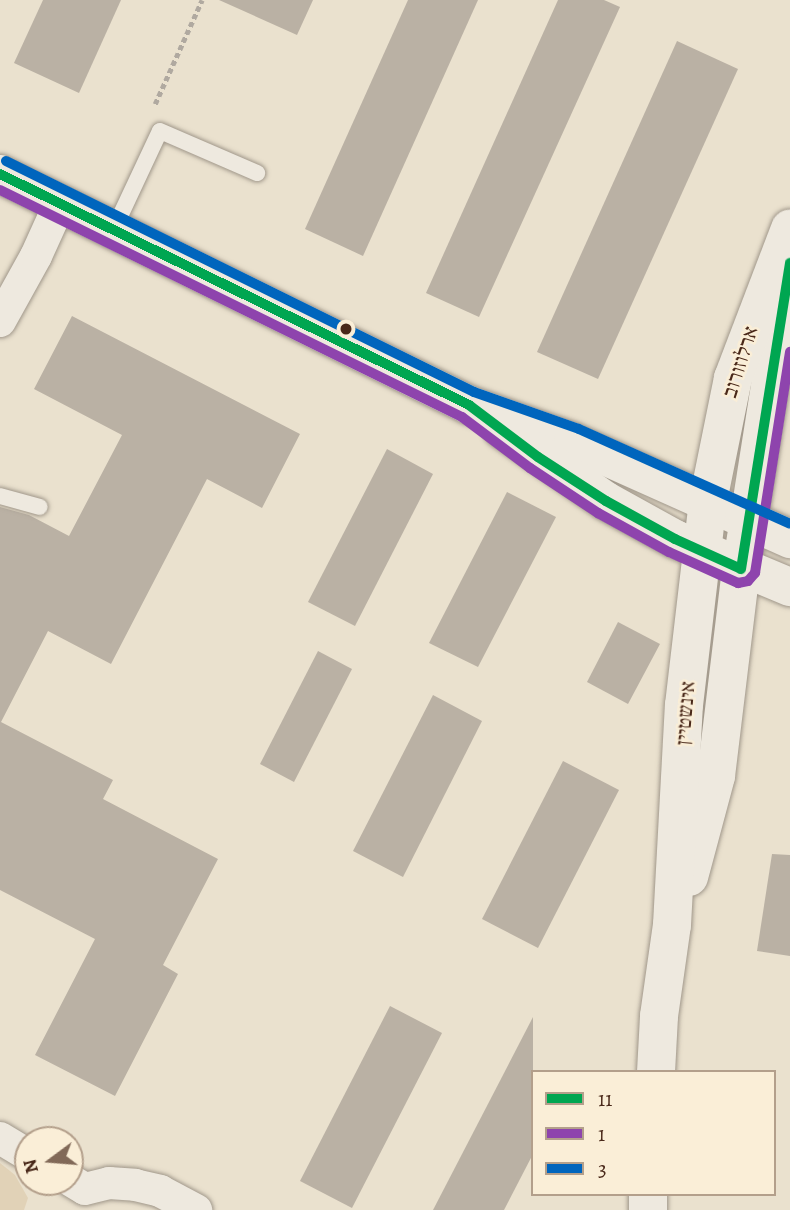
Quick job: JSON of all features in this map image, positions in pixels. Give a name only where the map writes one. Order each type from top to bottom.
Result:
[{"type":"street","points":[[0,174],[470,405],[573,442],[790,538]]},
{"type":"street","points":[[0,321],[36,257],[60,203]]},
{"type":"street","name":"ארלוזורוב","points":[[708,501],[733,377],[790,229]]},
{"type":"street","name":"ארלוזורוב","points":[[741,569],[790,263]]},
{"type":"street","points":[[470,405],[538,457],[606,501],[702,551],[790,587]]},
{"type":"street","name":"אינשטיין","points":[[656,1070],[659,1016],[672,925],[684,705],[708,501]]},
{"type":"street","name":"אינשטיין","points":[[672,925],[701,839],[716,776],[741,569]]},
{"type":"street","points":[[84,1190],[109,1182],[135,1185],[160,1191],[196,1210]]},
{"type":"lane","points":[[114,229],[160,131],[257,173]]},
{"type":"lane","points":[[0,496],[40,507]]},
{"type":"shaded area","points":[[0,1163],[14,1174],[14,1196],[28,1198],[24,1210],[0,1210]]},
{"type":"building","points":[[43,0],[121,0],[79,93],[14,63]]},
{"type":"building","points":[[219,0],[313,0],[297,35]]},
{"type":"building","points":[[408,0],[478,0],[363,256],[305,229]]},
{"type":"building","points":[[558,0],[604,0],[620,7],[479,317],[426,293]]},
{"type":"building","points":[[677,41],[738,69],[598,379],[537,352]]},
{"type":"building","points":[[72,316],[300,434],[262,508],[207,479],[111,664],[48,631],[1,722],[113,780],[103,799],[218,859],[163,965],[178,974],[115,1096],[35,1055],[95,939],[0,890],[0,507],[29,515],[69,536],[122,435],[34,389]]},
{"type":"building","points":[[387,449],[433,474],[355,626],[308,602]]},
{"type":"building","points":[[507,492],[556,517],[478,667],[429,643]]},
{"type":"building","points":[[618,622],[660,644],[628,704],[587,682]]},
{"type":"building","points":[[318,651],[352,669],[294,782],[260,764]]},
{"type":"building","points":[[433,695],[482,721],[403,877],[353,851]]},
{"type":"building","points":[[563,761],[619,790],[538,948],[482,919]]},
{"type":"building","points":[[772,854],[790,855],[790,956],[757,951]]},
{"type":"building","points":[[390,1006],[442,1033],[352,1208],[300,1181]]},
{"type":"building","points":[[533,1017],[531,1158],[504,1210],[433,1210]]},
{"type":"transit line","name":"3","points":[[6,161],[474,392],[579,429],[790,524]]},
{"type":"transit line","name":"11","points":[[0,174],[469,405],[538,457],[606,501],[675,539],[741,569]]},
{"type":"transit line","name":"1","points":[[0,190],[462,417],[530,468],[598,513],[669,552],[738,583],[748,581],[755,573],[790,352]]},
{"type":"transit line","name":"11","points":[[741,569],[790,263]]}]
